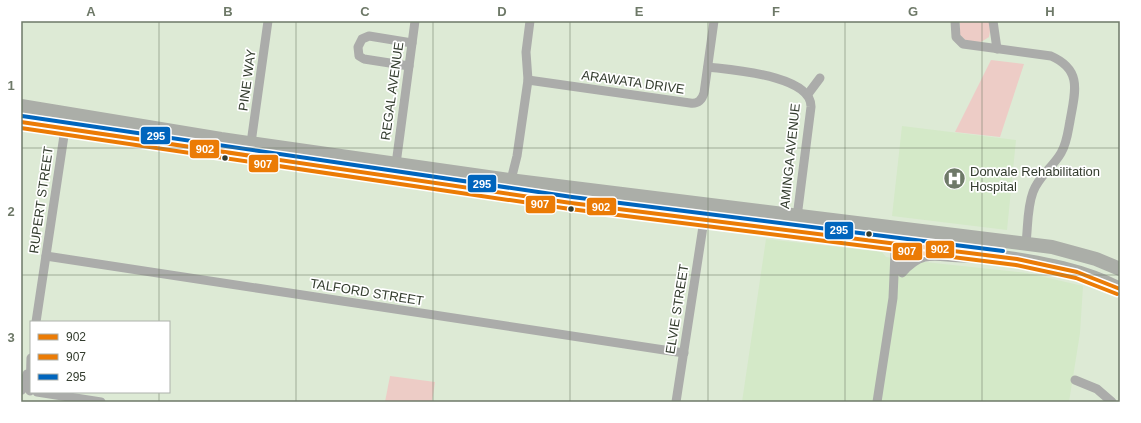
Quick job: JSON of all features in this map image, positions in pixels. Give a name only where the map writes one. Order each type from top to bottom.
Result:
[{"type":"main road","points":[[21,106],[251,143],[396,164],[797,217],[903,228],[1026,244],[1065,250],[1120,268]]},
{"type":"main road","points":[[21,122],[512,194],[704,220],[1002,257],[1060,267],[1114,286]]},
{"type":"main road","points":[[512,194],[514,180]]},
{"type":"main road","points":[[1104,262],[1113,274],[1112,279],[1114,286]]},
{"type":"street","name":"PINE WAY","points":[[251,143],[268,21]]},
{"type":"street","name":"REGAL AVENUE","points":[[396,164],[415,21]]},
{"type":"street","points":[[514,180],[519,166],[517,156],[528,80],[526,52],[530,21]]},
{"type":"street","name":"ARAWATA DRIVE","points":[[528,80],[694,104],[701,100],[704,93],[714,21]]},
{"type":"street","points":[[955,21],[955,32],[963,44],[1044,54],[1058,59],[1068,67],[1075,84],[1075,96],[1065,144],[1058,158],[1039,180],[1032,193],[1026,244]]},
{"type":"street","points":[[993,21],[997,49]]},
{"type":"street","points":[[409,66],[364,59],[359,56],[358,47],[362,39],[369,36],[412,43]]},
{"type":"street","points":[[708,67],[763,74],[802,89],[808,94]]},
{"type":"street","name":"AMINGA AVENUE","points":[[797,217],[811,107],[808,94],[820,78]]},
{"type":"street","name":"RUPERT STREET","points":[[36,321],[65,129]]},
{"type":"street","name":"ELVIE STREET","points":[[676,402],[704,220]]},
{"type":"street","points":[[893,298],[902,273],[901,244],[903,228]]},
{"type":"street","points":[[877,402],[893,298],[893,269],[901,244]]},
{"type":"street","name":"TALFORD STREET","points":[[46,256],[684,353]]},
{"type":"street","points":[[902,273],[914,260],[925,256],[951,259],[1002,257]]},
{"type":"street","points":[[28,391],[30,362]]},
{"type":"street","points":[[1075,380],[1097,389],[1112,402]]},
{"type":"street","points":[[41,393],[102,402]]},
{"type":"shaded area","points":[[960,21],[989,21],[989,37],[981,42],[966,41],[960,35]]},
{"type":"shaded area","points":[[991,60],[1024,64],[1000,137],[955,132]]},
{"type":"shaded area","name":"Donvale Rehabilitation Hospital","points":[[902,126],[1016,140],[1007,230],[892,216]]},
{"type":"shaded area","points":[[766,239],[882,252],[886,257],[1027,273],[1083,286],[1080,333],[1069,402],[742,402]]},
{"type":"shaded area","points":[[390,376],[435,382],[432,402],[385,402]]},
{"type":"transit line","name":"295","points":[[22,116],[572,197],[1003,251]]},
{"type":"transit line","name":"902","points":[[21,122],[571,203],[1017,259],[1077,272],[1120,289]]},
{"type":"transit line","name":"907","points":[[21,128],[570,209],[1016,265],[1076,278],[1117,294]]},
{"type":"place","name":"Donvale Rehabilitation Hospital","points":[[954,178]]}]
